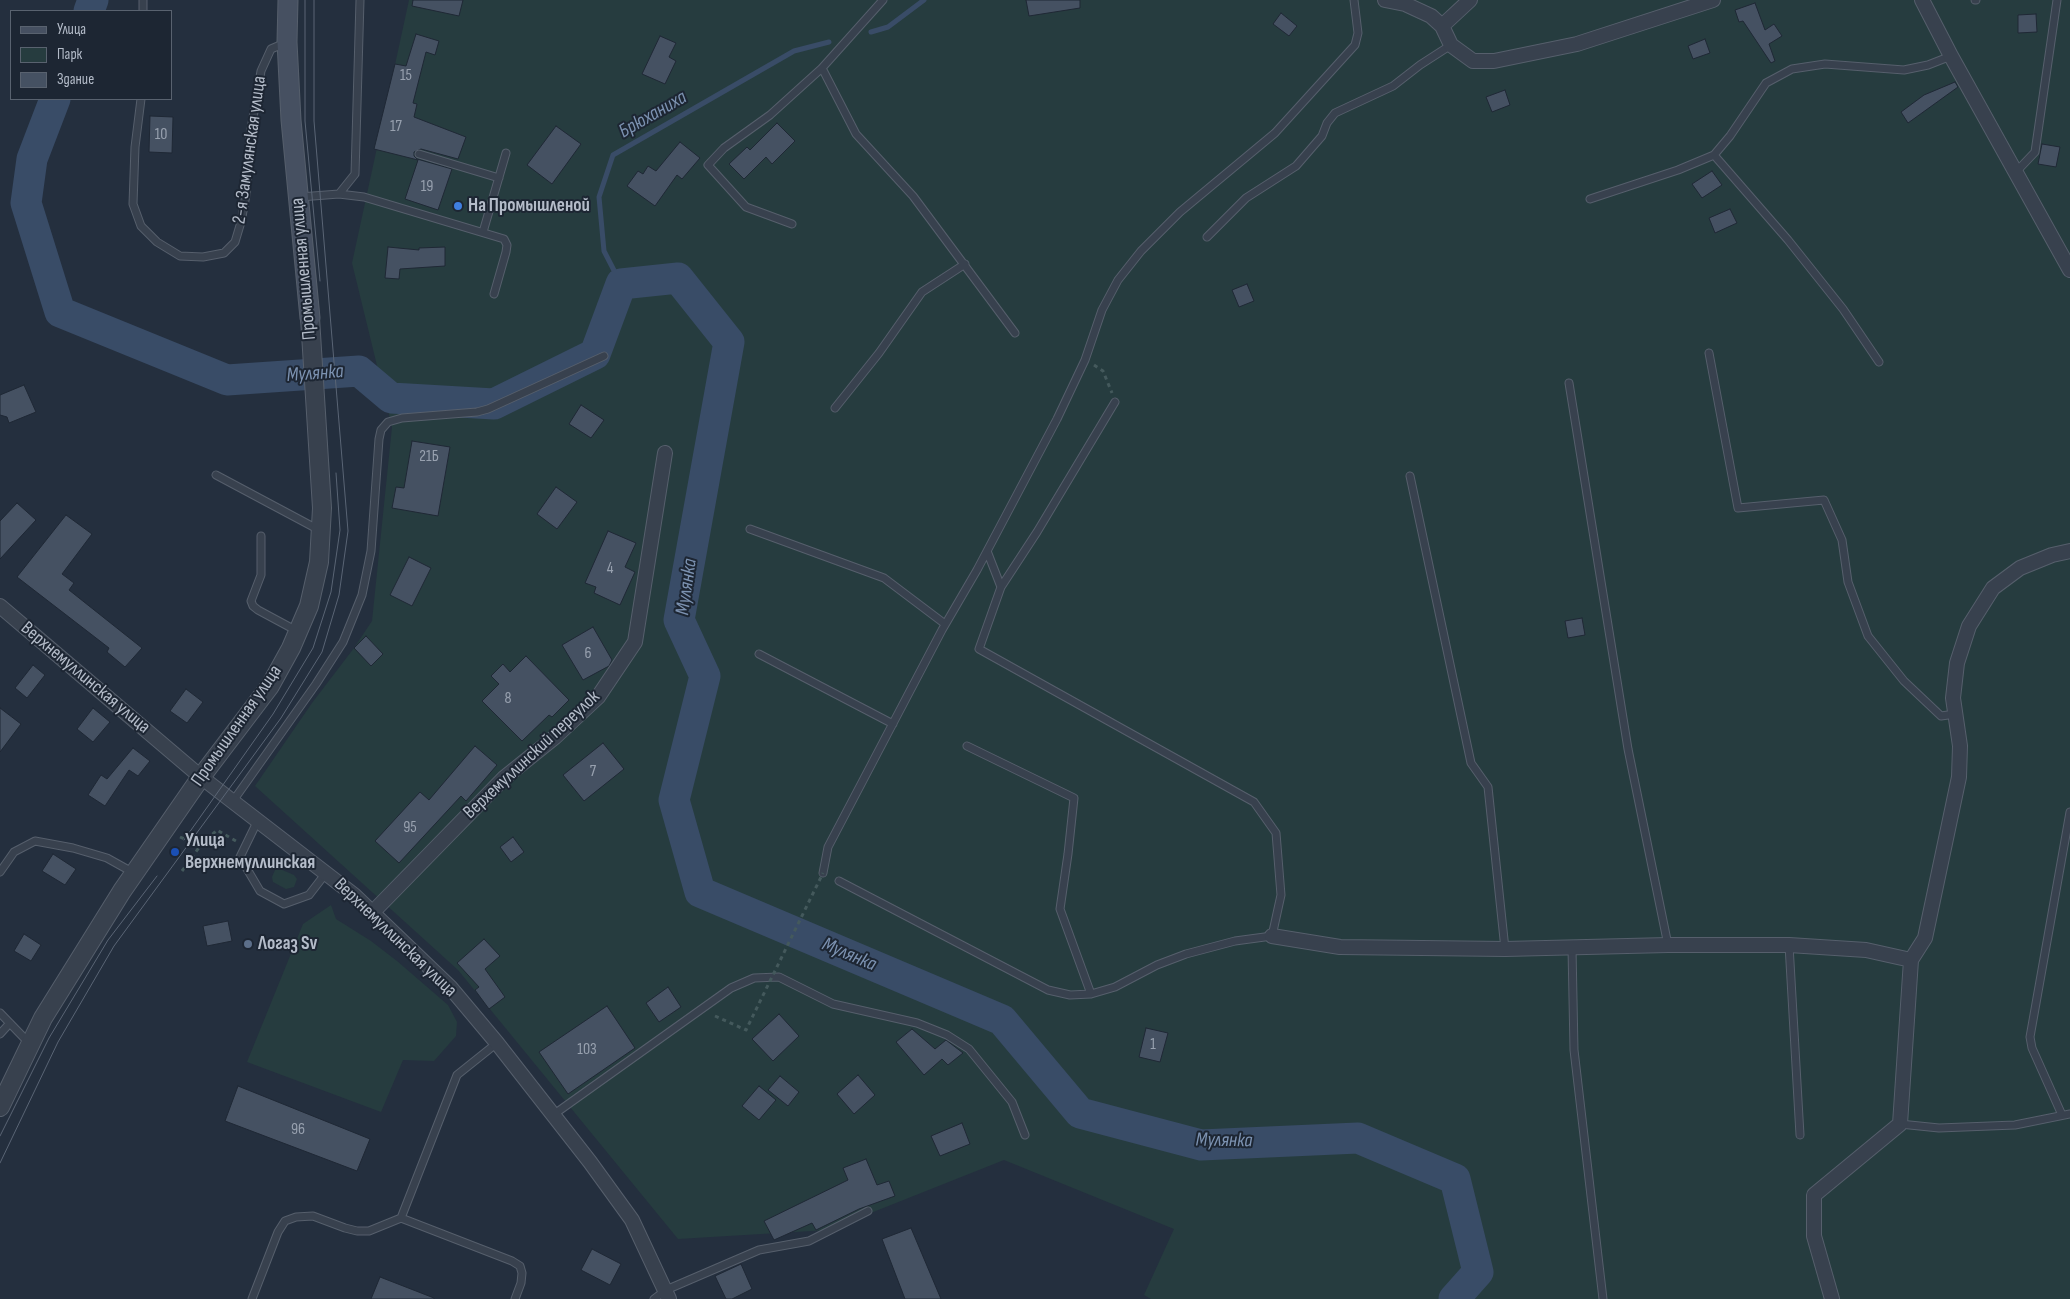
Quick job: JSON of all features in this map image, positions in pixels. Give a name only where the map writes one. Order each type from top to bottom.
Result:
[{"type":"main road","name":"Промышленная улица","points":[[288,0],[287,42],[291,120],[310,318]]},
{"type":"street","points":[[1384,0],[1405,4],[1431,16],[1442,26],[1451,45],[1473,61],[1494,61],[1577,44],[1713,0]]},
{"type":"street","points":[[1442,26],[1470,0]]},
{"type":"street","points":[[1922,0],[2070,270]]},
{"type":"street","name":"Промышленная улица","points":[[0,1107],[43,1018],[134,873],[270,686],[309,606],[318,562],[322,508],[310,318]]},
{"type":"street","name":"Верхемуллинский переулок","points":[[372,913],[445,836],[504,778],[555,737],[598,697],[634,642],[665,454]]},
{"type":"street","points":[[1832,1299],[1814,1236],[1814,1195],[1900,1124],[1911,960],[1925,938],[1959,777],[1960,746],[1953,698],[1957,663],[1969,626],[1993,588],[2020,568],[2070,551]]},
{"type":"street","name":"Верхнемуллинская улица","points":[[0,606],[202,777],[327,873],[450,987],[497,1043],[590,1162],[632,1220],[668,1295]]},
{"type":"street","points":[[1272,936],[1340,947],[1505,949],[1668,945],[1789,945],[1866,950],[1911,960]]},
{"type":"lane","points":[[339,194],[355,174],[360,0]]},
{"type":"lane","points":[[792,224],[746,207],[708,165],[724,148],[770,115],[822,68],[883,0]]},
{"type":"lane","points":[[823,873],[828,847],[945,624],[1057,419],[1085,360],[1102,310],[1118,280],[1141,251],[1180,212],[1275,133],[1355,45],[1358,33],[1354,0]]},
{"type":"lane","points":[[2016,172],[2034,152],[2056,0]]},
{"type":"lane","name":"2-я Замулянская улица","points":[[141,100],[135,147],[133,204],[141,226],[157,242],[180,256],[203,257],[224,254],[235,242],[241,222],[246,195],[250,135],[260,70],[272,49],[287,42]]},
{"type":"lane","points":[[1207,237],[1246,198],[1296,166],[1322,136],[1327,123],[1335,113],[1393,86],[1420,64],[1451,45]]},
{"type":"lane","points":[[1590,199],[1678,170],[1714,155],[1730,136],[1766,83],[1792,69],[1825,64],[1904,70],[1928,65],[1951,56]]},
{"type":"lane","points":[[822,68],[856,134],[913,196],[1015,333]]},
{"type":"lane","points":[[419,154],[499,178]]},
{"type":"lane","points":[[483,232],[506,154]]},
{"type":"lane","points":[[1714,155],[1788,240],[1843,309],[1879,362]]},
{"type":"lane","points":[[298,197],[339,194],[364,197],[504,240],[507,245],[494,294]]},
{"type":"lane","points":[[835,408],[879,353],[922,292],[965,264]]},
{"type":"lane","points":[[1709,353],[1738,508],[1824,500],[1842,540],[1848,582],[1868,636],[1904,680],[1941,716],[1956,714]]},
{"type":"lane","points":[[233,801],[316,684],[343,642],[362,594],[371,551],[381,430],[388,422],[402,418],[472,413],[488,409],[604,356]]},
{"type":"lane","points":[[1569,383],[1628,749],[1668,945]]},
{"type":"lane","points":[[838,881],[1048,990],[1070,995],[1091,994],[1115,987],[1186,954],[1235,941],[1272,936],[1281,895],[1276,833],[1254,802],[979,649],[1001,587],[1037,532],[1115,402]]},
{"type":"lane","points":[[216,474],[321,531]]},
{"type":"lane","points":[[1410,476],[1471,763],[1488,787],[1505,949]]},
{"type":"lane","points":[[750,529],[884,578],[945,624]]},
{"type":"lane","points":[[261,536],[261,575],[252,594],[251,601],[258,610],[298,631]]},
{"type":"lane","points":[[986,551],[1001,587]]},
{"type":"lane","points":[[759,654],[893,724]]},
{"type":"lane","points":[[967,746],[1074,798],[1060,909],[1091,994]]},
{"type":"lane","points":[[1900,1124],[1939,1128],[2005,1126],[2066,1115],[2032,1048],[2030,1037],[2070,812]]},
{"type":"lane","points":[[258,820],[240,857],[260,891],[284,904],[309,895],[327,873]]},
{"type":"lane","points":[[0,872],[14,852],[35,841],[73,848],[107,858],[134,873]]},
{"type":"lane","points":[[1789,945],[1800,1135]]},
{"type":"lane","points":[[1572,948],[1574,1050],[1603,1299]]},
{"type":"lane","points":[[553,1115],[731,988],[754,978],[779,977],[833,1004],[917,1023],[947,1035],[969,1049],[1012,1102],[1025,1135]]},
{"type":"lane","points":[[0,1013],[30,1044]]},
{"type":"lane","points":[[0,1034],[10,1023]]},
{"type":"lane","points":[[401,1218],[457,1076],[497,1043]]},
{"type":"lane","points":[[654,1299],[668,1295],[759,1250],[809,1241],[868,1211]]},
{"type":"lane","points":[[252,1299],[278,1232],[285,1221],[296,1216],[313,1216],[357,1231],[368,1231],[401,1218],[512,1261],[520,1266],[522,1274],[521,1283],[515,1299]]},
{"type":"path","points":[[1085,360],[1103,371],[1115,402]]},
{"type":"path","points":[[182,871],[200,846],[217,830],[246,845]]},
{"type":"path","points":[[179,836],[200,846]]},
{"type":"path","points":[[715,1016],[746,1030],[823,873]]},
{"type":"green space","points":[[409,0],[2070,0],[2070,1299],[1151,1299],[1144,1295],[1174,1229],[1004,1160],[828,1230],[678,1239],[458,970],[255,786],[312,703],[372,621],[392,427],[352,263]]},
{"type":"green space","points":[[280,869],[294,875],[297,879],[294,887],[286,889],[273,882],[272,877],[275,870]]},
{"type":"green space","points":[[331,905],[336,919],[371,941],[397,961],[448,1005],[457,1022],[456,1036],[434,1061],[403,1060],[381,1112],[247,1062],[303,924]]},
{"type":"building","points":[[413,0],[463,0],[459,16],[412,6]]},
{"type":"building","points":[[1026,0],[1080,0],[1080,8],[1029,16]]},
{"type":"building","points":[[1755,3],[1765,30],[1774,24],[1782,36],[1769,44],[1775,61],[1771,63],[1743,21],[1739,22],[1735,10]]},
{"type":"building","points":[[1281,13],[1297,26],[1289,36],[1273,24]]},
{"type":"building","points":[[2036,14],[2037,32],[2018,33],[2018,15]]},
{"type":"building","points":[[416,34],[439,41],[435,55],[426,52],[413,103],[417,104],[414,117],[466,137],[458,159],[421,149],[414,152],[414,156],[417,159],[452,169],[438,210],[405,199],[418,160],[374,149],[395,64],[406,66]]},
{"type":"building","points":[[660,36],[676,43],[669,57],[676,61],[665,84],[642,74]]},
{"type":"building","points":[[1705,39],[1710,53],[1693,59],[1688,46]]},
{"type":"building","points":[[1955,82],[1958,87],[1908,123],[1901,112],[1924,95]]},
{"type":"building","points":[[1505,90],[1510,105],[1492,112],[1486,97]]},
{"type":"building","points":[[150,116],[173,117],[172,153],[149,152]]},
{"type":"building","points":[[777,123],[795,141],[772,164],[766,157],[744,179],[729,164],[747,147],[750,150]]},
{"type":"building","points":[[556,126],[581,144],[552,184],[527,165]]},
{"type":"building","points":[[680,142],[700,158],[682,179],[677,175],[655,206],[627,186],[638,171],[643,174],[648,166],[656,171]]},
{"type":"building","points":[[2042,144],[2060,147],[2056,167],[2038,164]]},
{"type":"building","points":[[1712,171],[1722,185],[1702,198],[1692,184]]},
{"type":"building","points":[[1730,209],[1737,223],[1715,233],[1709,218]]},
{"type":"building","points":[[388,247],[419,250],[419,248],[445,247],[445,266],[400,269],[399,279],[385,278]]},
{"type":"building","points":[[1247,284],[1254,301],[1239,307],[1232,290]]},
{"type":"building","points":[[24,385],[36,412],[9,423],[7,417],[0,415],[0,395]]},
{"type":"building","points":[[581,405],[604,420],[591,438],[569,424]]},
{"type":"building","points":[[412,441],[450,447],[438,516],[392,508],[396,487],[404,488]]},
{"type":"building","points":[[556,487],[577,502],[557,529],[537,514]]},
{"type":"building","points":[[17,503],[36,520],[0,559],[0,521]]},
{"type":"building","points":[[66,515],[92,534],[62,574],[74,583],[69,590],[142,648],[125,667],[107,652],[109,648],[17,577]]},
{"type":"building","points":[[608,531],[636,543],[625,567],[635,572],[620,605],[594,593],[596,587],[585,583]]},
{"type":"building","points":[[409,557],[431,568],[412,606],[390,595]]},
{"type":"building","points":[[1582,618],[1585,635],[1568,638],[1565,621]]},
{"type":"building","points":[[593,627],[612,660],[609,666],[583,680],[562,645]]},
{"type":"building","points":[[366,636],[383,654],[371,666],[354,648]]},
{"type":"building","points":[[526,656],[569,700],[552,717],[549,715],[522,741],[482,701],[499,684],[491,676],[503,664],[510,672]]},
{"type":"building","points":[[33,665],[45,675],[27,698],[15,688]]},
{"type":"building","points":[[186,689],[203,702],[187,723],[170,711]]},
{"type":"building","points":[[0,708],[21,724],[0,752]]},
{"type":"building","points":[[93,708],[110,722],[93,742],[77,729]]},
{"type":"building","points":[[603,743],[624,769],[584,801],[563,775]]},
{"type":"building","points":[[475,746],[497,765],[466,801],[461,796],[399,863],[375,841],[420,792],[429,800]]},
{"type":"building","points":[[133,748],[150,761],[138,776],[129,770],[105,806],[88,795],[101,775],[107,779]]},
{"type":"building","points":[[513,837],[524,852],[511,862],[500,847]]},
{"type":"building","points":[[53,854],[76,869],[65,885],[42,871]]},
{"type":"building","points":[[228,921],[232,941],[207,946],[203,926]]},
{"type":"building","points":[[24,934],[41,945],[31,961],[14,951]]},
{"type":"building","points":[[484,939],[500,956],[485,969],[505,997],[489,1009],[475,990],[479,987],[457,963]]},
{"type":"building","points":[[668,987],[681,1007],[659,1022],[646,1003]]},
{"type":"building","points":[[607,1006],[635,1048],[568,1094],[539,1052]]},
{"type":"building","points":[[779,1014],[799,1036],[773,1061],[752,1039]]},
{"type":"building","points":[[1146,1028],[1168,1033],[1160,1062],[1139,1057]]},
{"type":"building","points":[[912,1029],[935,1049],[946,1040],[963,1053],[948,1065],[942,1059],[924,1075],[896,1042]]},
{"type":"building","points":[[858,1075],[875,1095],[854,1114],[837,1094]]},
{"type":"building","points":[[780,1076],[799,1092],[788,1106],[768,1090]]},
{"type":"building","points":[[238,1086],[370,1139],[357,1171],[225,1121]]},
{"type":"building","points":[[759,1086],[776,1100],[759,1120],[742,1106]]},
{"type":"building","points":[[962,1123],[970,1144],[940,1156],[931,1136]]},
{"type":"building","points":[[866,1159],[877,1185],[889,1181],[895,1196],[859,1209],[816,1230],[812,1223],[774,1240],[764,1221],[848,1180],[843,1168]]},
{"type":"building","points":[[911,1228],[941,1299],[905,1299],[882,1239]]},
{"type":"building","points":[[592,1249],[621,1264],[610,1285],[581,1270]]},
{"type":"building","points":[[741,1264],[752,1289],[732,1299],[726,1299],[715,1276]]},
{"type":"building","points":[[380,1277],[434,1298],[434,1299],[371,1299]]},
{"type":"waterway","name":"Мулянка","points":[[89,10],[93,0]]},
{"type":"waterway","name":"Брюханиха","points":[[871,32],[888,27],[924,0]]},
{"type":"waterway","name":"Брюханиха","points":[[621,284],[604,251],[599,197],[613,155],[794,51],[829,42]]},
{"type":"waterway","name":"Мулянка","points":[[55,100],[32,159],[26,203],[60,312],[227,380],[359,371],[391,398],[494,404],[595,354],[621,284],[678,278],[729,342],[679,620],[705,676],[674,800],[700,892],[1002,1020],[1080,1113],[1201,1145],[1358,1138],[1455,1179],[1478,1272],[1454,1299]]},
{"type":"tram line","points":[[305,0],[305,121],[320,281]]},
{"type":"tram line","points":[[0,1163],[58,1042],[114,946],[281,718],[322,652],[339,595],[348,531],[314,121],[314,0]]},
{"type":"tram line","points":[[184,840],[273,714],[313,648],[331,592],[340,530],[336,473]]},
{"type":"tram line","points":[[0,1136],[49,1038],[108,940],[157,876]]},
{"type":"place","name":"На Промышленой","points":[[458,206]]},
{"type":"place","name":"Улица Верхнемуллинская","points":[[175,852]]},
{"type":"place","name":"Логаз Sv","points":[[248,944]]}]
